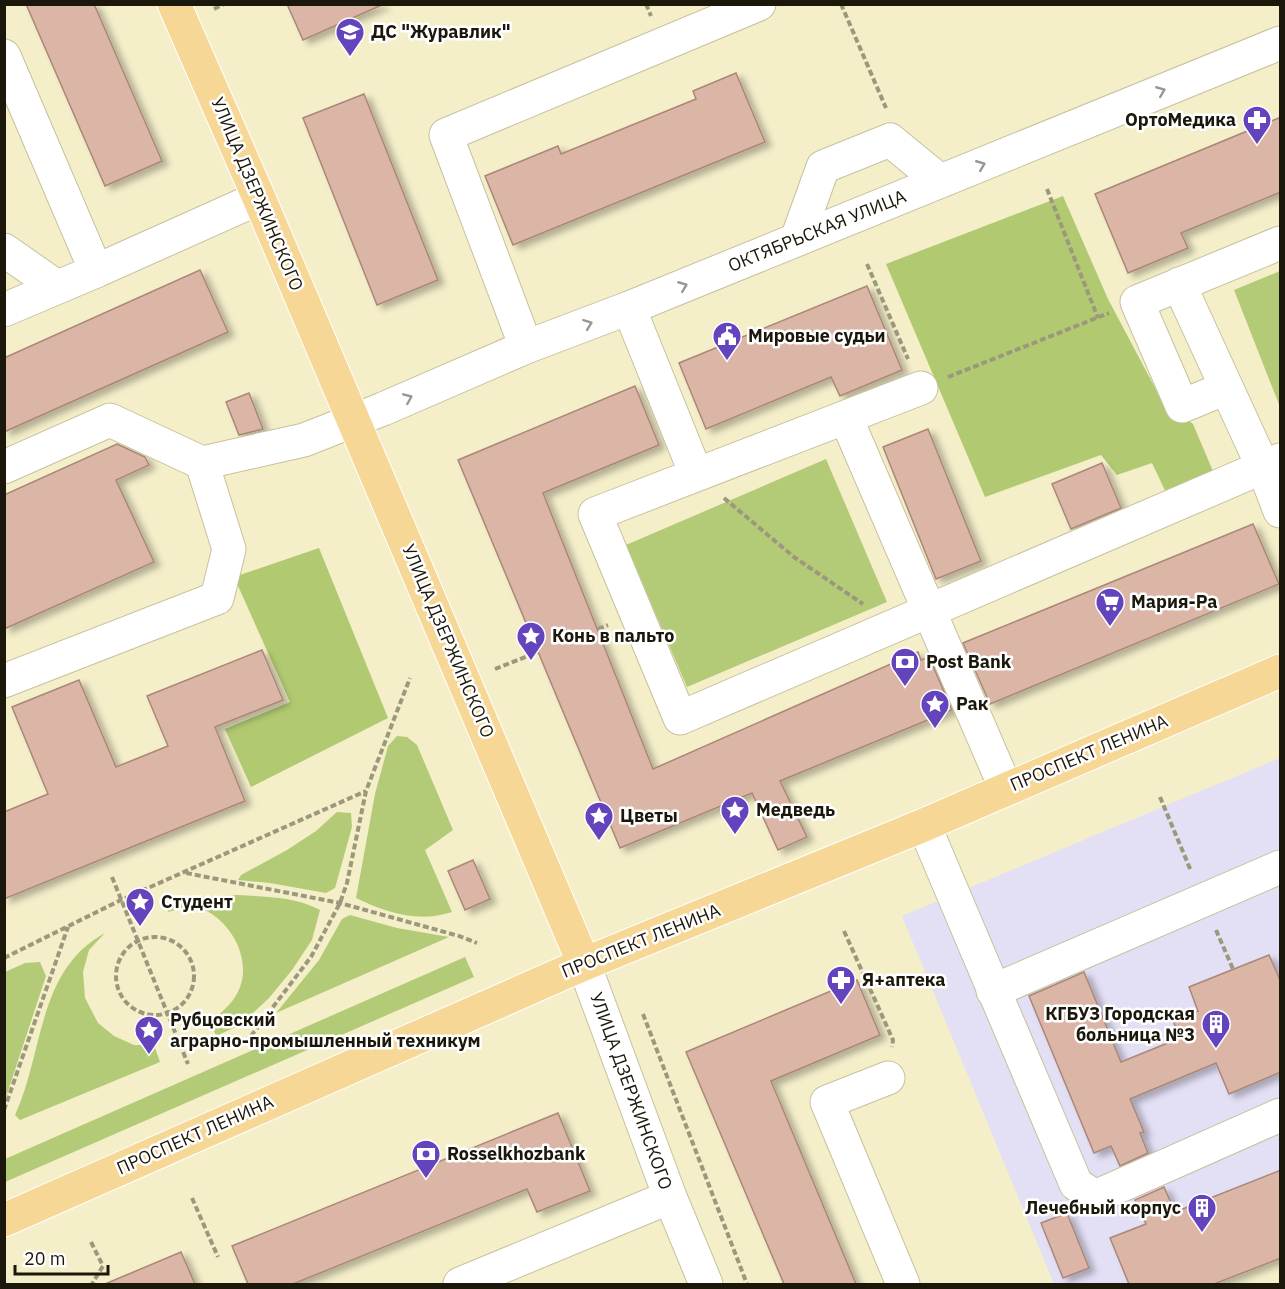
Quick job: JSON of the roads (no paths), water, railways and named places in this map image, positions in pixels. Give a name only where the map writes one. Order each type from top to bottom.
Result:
[{"type":"main road","name":"УЛИЦА ДЗЕРЖИНСКОГО","points":[[174,4],[259,198],[584,964]]},
{"type":"main road","name":"ПРОСПЕКТ ЛЕНИНА","points":[[4,1220],[584,964],[924,825],[1281,671]]},
{"type":"street","points":[[525,347],[446,135],[759,4]]},
{"type":"street","name":"ОКТЯБРЬСКАЯ УЛИЦА","points":[[202,463],[304,440],[383,409],[525,347],[629,308],[1281,43]]},
{"type":"street","points":[[4,56],[96,271]]},
{"type":"street","points":[[797,239],[823,167],[890,140],[940,181]]},
{"type":"street","points":[[4,310],[259,198]]},
{"type":"street","points":[[1226,388],[1182,406],[1137,302],[1281,243]]},
{"type":"street","points":[[4,250],[57,287]]},
{"type":"street","points":[[1179,284],[1226,388],[1272,463],[1281,511]]},
{"type":"street","points":[[629,308],[696,474]]},
{"type":"street","points":[[921,388],[595,514],[680,718],[1272,463]]},
{"type":"street","points":[[846,418],[1006,789]]},
{"type":"street","points":[[4,467],[110,420],[202,463],[229,549],[217,598],[4,681]]},
{"type":"street","points":[[924,825],[1076,1185],[1095,1197],[1281,1116]]},
{"type":"street","points":[[993,991],[1281,867]]},
{"type":"street","name":"УЛИЦА ДЗЕРЖИНСКОГО","points":[[584,964],[670,1197],[706,1284]]},
{"type":"street","points":[[888,1078],[827,1102],[903,1284]]},
{"type":"street","points":[[460,1284],[516,1274],[670,1197]]},
{"type":"place","name":"ДС \"Журавлик\"","points":[[350,58]]},
{"type":"place","name":"ОртоМедика","points":[[1257,146]]},
{"type":"place","name":"Мировые судьи","points":[[727,362]]},
{"type":"place","name":"Мария-Ра","points":[[1110,628]]},
{"type":"place","name":"Конь в пальто","points":[[531,662]]},
{"type":"place","name":"Post Bank","points":[[905,688]]},
{"type":"place","name":"Рак","points":[[935,730]]},
{"type":"place","name":"Медведь","points":[[735,836]]},
{"type":"place","name":"Цветы","points":[[599,842]]},
{"type":"place","name":"Студент","points":[[140,928]]},
{"type":"place","name":"Я+аптека","points":[[841,1006]]},
{"type":"place","name":"КГБУЗ Городская больница №3","points":[[1216,1050]]},
{"type":"place","name":"Рубцовский аграрно-промышленный техникум","points":[[149,1056]]},
{"type":"place","name":"Rosselkhozbank","points":[[426,1180]]},
{"type":"place","name":"Лечебный корпус","points":[[1202,1234]]}]
